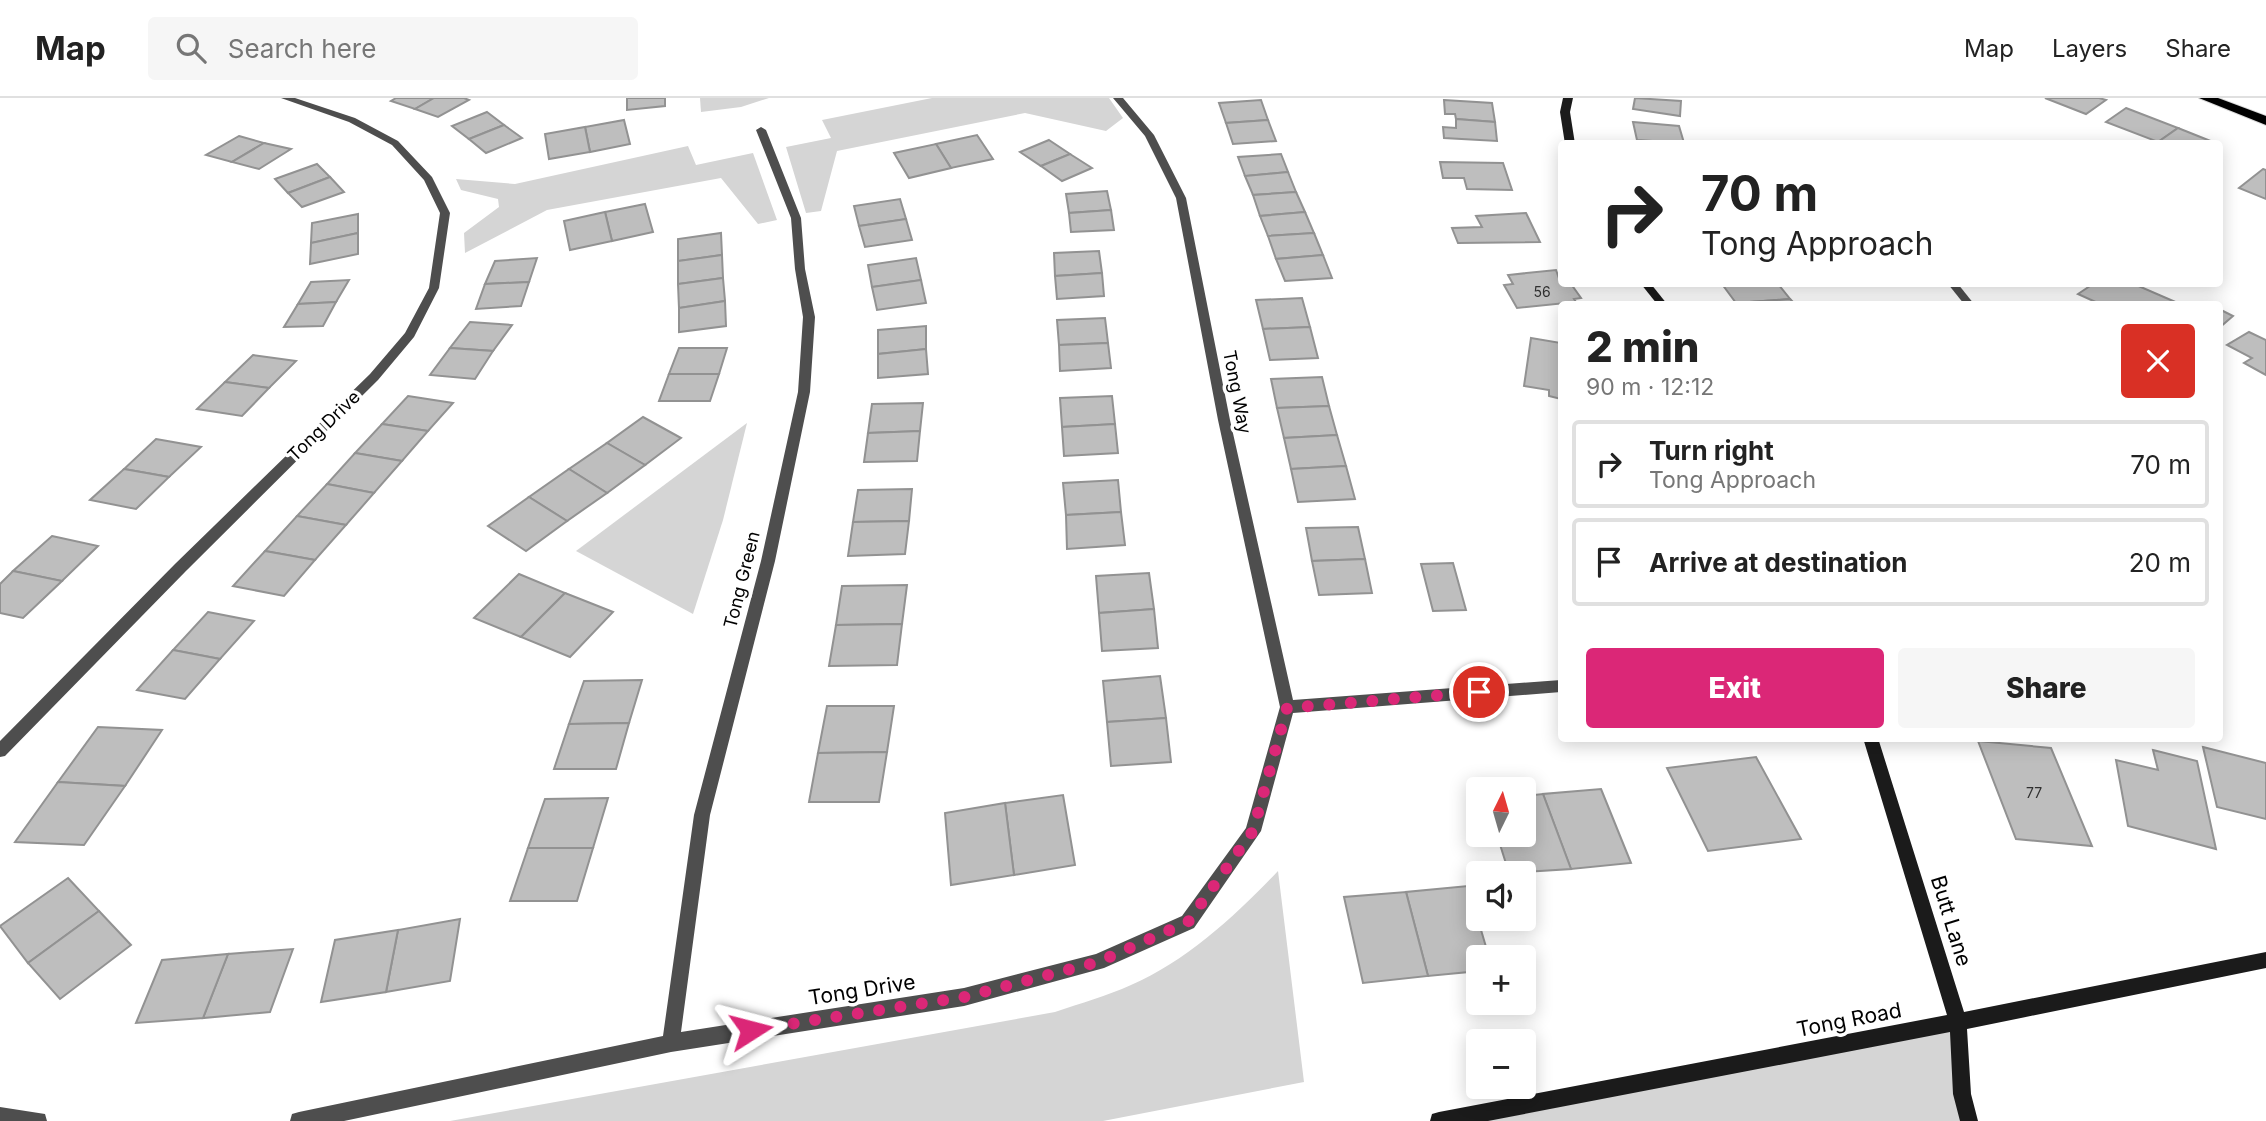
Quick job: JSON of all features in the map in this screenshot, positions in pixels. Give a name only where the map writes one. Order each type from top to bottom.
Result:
[{"type":"highway","points":[[2206,98],[2266,121]]},
{"type":"street","name":"Tong Drive","points":[[0,751],[189,558],[374,377],[411,334],[434,288],[445,213],[428,179],[396,143],[352,120],[286,98]]},
{"type":"street","name":"Tong Way","points":[[1118,98],[1149,135],[1181,198],[1224,420],[1287,708]]},
{"type":"street","points":[[1567,98],[1565,112],[1569,140]]},
{"type":"street","name":"Tong Green","points":[[671,1043],[702,815],[768,561],[804,392],[809,317],[800,269],[796,218],[761,130]]},
{"type":"street","points":[[1648,287],[1660,301]]},
{"type":"street","points":[[1955,287],[1967,301]]},
{"type":"street","points":[[1287,708],[1558,686]]},
{"type":"street","name":"Tong Drive","points":[[299,1121],[671,1043],[964,997],[1098,962],[1188,922],[1253,831],[1287,708]]},
{"type":"street","name":"Butt Lane","points":[[1871,742],[1958,1022],[1962,1094],[1969,1121]]},
{"type":"street","name":"Tong Road","points":[[1439,1121],[2266,960]]},
{"type":"street","points":[[0,1116],[38,1121]]},
{"type":"shaded area","points":[[700,98],[769,98],[741,107],[701,112]]},
{"type":"shaded area","points":[[932,98],[1109,98],[1123,118],[1106,131],[1025,113],[837,151],[821,211],[806,213],[786,147],[831,138],[822,120]]},
{"type":"shaded area","points":[[688,146],[696,165],[753,153],[777,220],[758,224],[721,178],[547,210],[465,253],[464,233],[499,207],[498,199],[461,190],[456,179],[515,184]]},
{"type":"shaded area","points":[[747,423],[723,520],[693,614],[576,551]]},
{"type":"shaded area","points":[[1278,871],[1304,1082],[1103,1121],[450,1121],[1055,1012],[1122,989],[1172,963],[1228,920]]},
{"type":"shaded area","points":[[1958,1022],[1969,1121],[1439,1121]]},
{"type":"building","points":[[396,98],[434,98],[415,109],[391,101]]},
{"type":"building","points":[[434,98],[469,100],[438,117],[415,109]]},
{"type":"building","points":[[627,98],[665,98],[665,106],[627,110]]},
{"type":"building","points":[[1635,98],[1681,101],[1680,116],[1633,109]]},
{"type":"building","points":[[2045,98],[2099,98],[2106,100],[2086,114]]},
{"type":"building","points":[[1261,100],[1268,120],[1226,123],[1219,103]]},
{"type":"building","points":[[1444,100],[1492,103],[1495,122],[1456,119],[1455,114],[1445,114]]},
{"type":"building","points":[[2126,108],[2178,128],[2161,140],[2153,140],[2106,122]]},
{"type":"building","points":[[487,112],[504,125],[469,139],[452,126]]},
{"type":"building","points":[[1456,119],[1495,122],[1497,141],[1444,138],[1443,127],[1456,128]]},
{"type":"building","points":[[624,120],[630,144],[590,152],[585,127]]},
{"type":"building","points":[[1268,120],[1276,141],[1233,144],[1226,123]]},
{"type":"building","points":[[1633,122],[1679,126],[1683,140],[1637,140]]},
{"type":"building","points":[[504,125],[522,138],[486,153],[469,139]]},
{"type":"building","points":[[585,127],[590,152],[549,159],[545,134]]},
{"type":"building","points":[[2178,128],[2208,140],[2161,140]]},
{"type":"building","points":[[977,135],[993,159],[951,168],[936,144]]},
{"type":"building","points":[[239,136],[264,143],[232,162],[206,155]]},
{"type":"building","points":[[1049,140],[1070,154],[1041,166],[1020,152]]},
{"type":"building","points":[[264,143],[291,149],[259,169],[232,162]]},
{"type":"building","points":[[936,144],[951,168],[909,178],[894,153]]},
{"type":"building","points":[[1070,154],[1092,168],[1062,181],[1041,166]]},
{"type":"building","points":[[1281,154],[1288,172],[1245,176],[1238,157]]},
{"type":"building","points":[[1440,162],[1503,163],[1512,190],[1467,189],[1464,178],[1443,178]]},
{"type":"building","points":[[317,164],[330,177],[288,193],[275,179]]},
{"type":"building","points":[[2263,169],[2266,170],[2266,199],[2239,188]]},
{"type":"building","points":[[1288,172],[1296,192],[1253,195],[1245,176]]},
{"type":"building","points":[[330,177],[344,192],[302,207],[288,193]]},
{"type":"building","points":[[1107,191],[1111,210],[1069,213],[1066,194]]},
{"type":"building","points":[[1296,192],[1305,212],[1260,216],[1253,195]]},
{"type":"building","points":[[900,199],[906,219],[859,226],[854,206]]},
{"type":"building","points":[[645,204],[653,232],[612,241],[605,212]]},
{"type":"building","points":[[1111,210],[1114,230],[1071,232],[1069,213]]},
{"type":"building","points":[[605,212],[612,241],[570,250],[564,221]]},
{"type":"building","points":[[1305,212],[1314,233],[1268,236],[1260,216]]},
{"type":"building","points":[[1526,213],[1540,242],[1458,243],[1452,228],[1482,227],[1476,216]]},
{"type":"building","points":[[358,214],[358,233],[311,243],[312,223]]},
{"type":"building","points":[[906,219],[912,240],[865,247],[859,226]]},
{"type":"building","points":[[358,233],[358,254],[310,264],[311,243]]},
{"type":"building","points":[[721,233],[722,255],[678,261],[678,239]]},
{"type":"building","points":[[1314,233],[1323,255],[1276,259],[1268,236]]},
{"type":"building","points":[[1099,251],[1102,273],[1055,276],[1054,253]]},
{"type":"building","points":[[722,255],[723,278],[678,284],[678,261]]},
{"type":"building","points":[[1323,255],[1332,278],[1285,281],[1276,259]]},
{"type":"building","points":[[537,258],[529,282],[485,284],[495,261]]},
{"type":"building","points":[[916,258],[921,280],[872,287],[868,265]]},
{"type":"building","points":[[1556,270],[1558,287],[1573,287],[1581,298],[1574,299],[1575,301],[1558,301],[1558,304],[1517,308],[1504,285],[1513,284],[1508,275]]},
{"type":"building","points":[[1102,273],[1104,296],[1057,299],[1055,276]]},
{"type":"building","points":[[723,278],[725,301],[679,308],[678,284]]},
{"type":"building","points":[[349,280],[336,302],[298,304],[311,282]]},
{"type":"building","points":[[921,280],[926,303],[877,310],[872,287]]},
{"type":"building","points":[[529,282],[521,306],[476,309],[485,284]]},
{"type":"building","points":[[1724,287],[1780,287],[1790,299],[1763,301],[1735,301]]},
{"type":"building","points":[[2088,287],[2141,287],[2173,301],[2093,301],[2078,294]]},
{"type":"building","points":[[1302,298],[1310,327],[1263,329],[1256,300]]},
{"type":"building","points":[[725,301],[726,326],[679,332],[679,308]]},
{"type":"building","points":[[336,302],[323,326],[284,327],[298,304]]},
{"type":"building","points":[[2223,311],[2233,316],[2223,325]]},
{"type":"building","points":[[1105,318],[1108,343],[1059,345],[1057,320]]},
{"type":"building","points":[[470,322],[512,325],[493,351],[450,348]]},
{"type":"building","points":[[926,326],[926,349],[878,354],[878,330]]},
{"type":"building","points":[[1310,327],[1318,358],[1270,360],[1263,329]]},
{"type":"building","points":[[2249,332],[2266,340],[2266,375],[2244,363],[2252,358],[2227,345]]},
{"type":"building","points":[[1531,338],[1558,342],[1558,398],[1549,396],[1549,390],[1524,386]]},
{"type":"building","points":[[1108,343],[1111,368],[1060,371],[1059,345]]},
{"type":"building","points":[[450,348],[493,351],[475,379],[430,375]]},
{"type":"building","points":[[679,348],[727,348],[719,374],[669,374]]},
{"type":"building","points":[[926,349],[928,374],[878,378],[878,354]]},
{"type":"building","points":[[253,355],[296,361],[269,388],[225,382]]},
{"type":"building","points":[[669,374],[719,374],[710,401],[659,401]]},
{"type":"building","points":[[1322,377],[1329,406],[1277,408],[1271,379]]},
{"type":"building","points":[[225,382],[269,388],[242,416],[197,409]]},
{"type":"building","points":[[408,396],[453,403],[428,431],[382,424]]},
{"type":"building","points":[[1112,396],[1115,424],[1062,427],[1060,398]]},
{"type":"building","points":[[923,403],[920,431],[868,433],[872,404]]},
{"type":"building","points":[[1329,406],[1337,435],[1284,438],[1277,408]]},
{"type":"building","points":[[643,417],[681,438],[645,465],[607,443]]},
{"type":"building","points":[[382,424],[428,431],[402,461],[355,453]]},
{"type":"building","points":[[1115,424],[1118,453],[1064,456],[1062,427]]},
{"type":"building","points":[[920,431],[917,461],[864,462],[868,433]]},
{"type":"building","points":[[1337,435],[1346,466],[1291,469],[1284,438]]},
{"type":"building","points":[[156,439],[201,447],[169,477],[124,469]]},
{"type":"building","points":[[607,443],[645,465],[607,493],[569,469]]},
{"type":"building","points":[[355,453],[402,461],[374,493],[327,484]]},
{"type":"building","points":[[1346,466],[1355,499],[1298,502],[1291,469]]},
{"type":"building","points":[[124,469],[169,477],[136,509],[90,500]]},
{"type":"building","points":[[569,469],[607,493],[567,521],[529,497]]},
{"type":"building","points":[[1118,480],[1121,512],[1066,515],[1063,483]]},
{"type":"building","points":[[327,484],[374,493],[346,525],[297,516]]},
{"type":"building","points":[[912,489],[909,521],[853,522],[858,490]]},
{"type":"building","points":[[529,497],[567,521],[526,551],[488,526]]},
{"type":"building","points":[[1121,512],[1125,545],[1067,549],[1066,515]]},
{"type":"building","points":[[297,516],[346,525],[315,560],[265,551]]},
{"type":"building","points":[[909,521],[905,554],[848,556],[853,522]]},
{"type":"building","points":[[1358,527],[1365,559],[1312,561],[1306,528]]},
{"type":"building","points":[[52,536],[98,546],[62,581],[13,571]]},
{"type":"building","points":[[265,551],[315,560],[284,596],[233,586]]},
{"type":"building","points":[[1365,559],[1372,593],[1319,595],[1312,561]]},
{"type":"building","points":[[1453,563],[1466,610],[1433,611],[1421,564]]},
{"type":"building","points":[[13,571],[62,581],[23,618],[0,613],[0,584]]},
{"type":"building","points":[[1149,573],[1154,609],[1099,613],[1096,576]]},
{"type":"building","points":[[519,574],[565,593],[521,637],[474,618]]},
{"type":"building","points":[[907,585],[902,624],[836,625],[842,586]]},
{"type":"building","points":[[565,593],[613,612],[570,657],[521,637]]},
{"type":"building","points":[[1154,609],[1158,648],[1102,651],[1099,613]]},
{"type":"building","points":[[208,612],[254,621],[220,659],[173,650]]},
{"type":"building","points":[[902,624],[897,665],[829,666],[836,625]]},
{"type":"building","points":[[173,650],[220,659],[185,699],[137,690]]},
{"type":"building","points":[[1160,676],[1166,718],[1107,722],[1103,681]]},
{"type":"building","points":[[642,680],[629,723],[569,724],[584,681]]},
{"type":"building","points":[[827,706],[894,706],[887,752],[818,753]]},
{"type":"building","points":[[1166,718],[1171,762],[1111,766],[1107,722]]},
{"type":"building","points":[[629,723],[616,769],[554,769],[569,724]]},
{"type":"building","points":[[98,727],[162,730],[125,786],[58,782]]},
{"type":"building","points":[[1978,742],[2051,748],[2092,846],[2016,839]]},
{"type":"building","points":[[2203,747],[2266,763],[2266,819],[2217,807]]},
{"type":"building","points":[[2153,750],[2197,761],[2216,849],[2128,826],[2116,760],[2158,770]]},
{"type":"building","points":[[887,752],[879,802],[809,802],[818,753]]},
{"type":"building","points":[[1756,757],[1801,839],[1708,851],[1667,768]]},
{"type":"building","points":[[58,782],[125,786],[84,845],[15,842]]},
{"type":"building","points":[[1601,789],[1631,863],[1571,869],[1543,794]]},
{"type":"building","points":[[1543,794],[1571,869],[1536,871],[1536,861],[1505,861],[1501,847],[1536,847],[1536,795]]},
{"type":"building","points":[[1063,795],[1075,865],[1014,875],[1005,803]]},
{"type":"building","points":[[608,798],[593,848],[528,848],[545,799]]},
{"type":"building","points":[[1005,803],[1014,875],[951,885],[945,813]]},
{"type":"building","points":[[528,848],[593,848],[577,901],[510,901]]},
{"type":"building","points":[[68,878],[99,911],[28,963],[0,926]]},
{"type":"building","points":[[1466,886],[1466,931],[1481,931],[1485,945],[1466,945],[1466,972],[1428,976],[1406,892]]},
{"type":"building","points":[[1406,892],[1428,976],[1363,983],[1344,897]]},
{"type":"building","points":[[99,911],[131,945],[60,999],[28,963]]},
{"type":"building","points":[[460,919],[450,981],[386,992],[398,930]]},
{"type":"building","points":[[398,930],[386,992],[321,1002],[335,940]]},
{"type":"building","points":[[293,949],[270,1012],[203,1018],[228,954]]},
{"type":"building","points":[[228,954],[203,1018],[136,1023],[162,960]]},
{"type":"route","points":[[751,1030],[964,997],[1098,962],[1188,922],[1253,831],[1287,708],[1479,692]]}]
